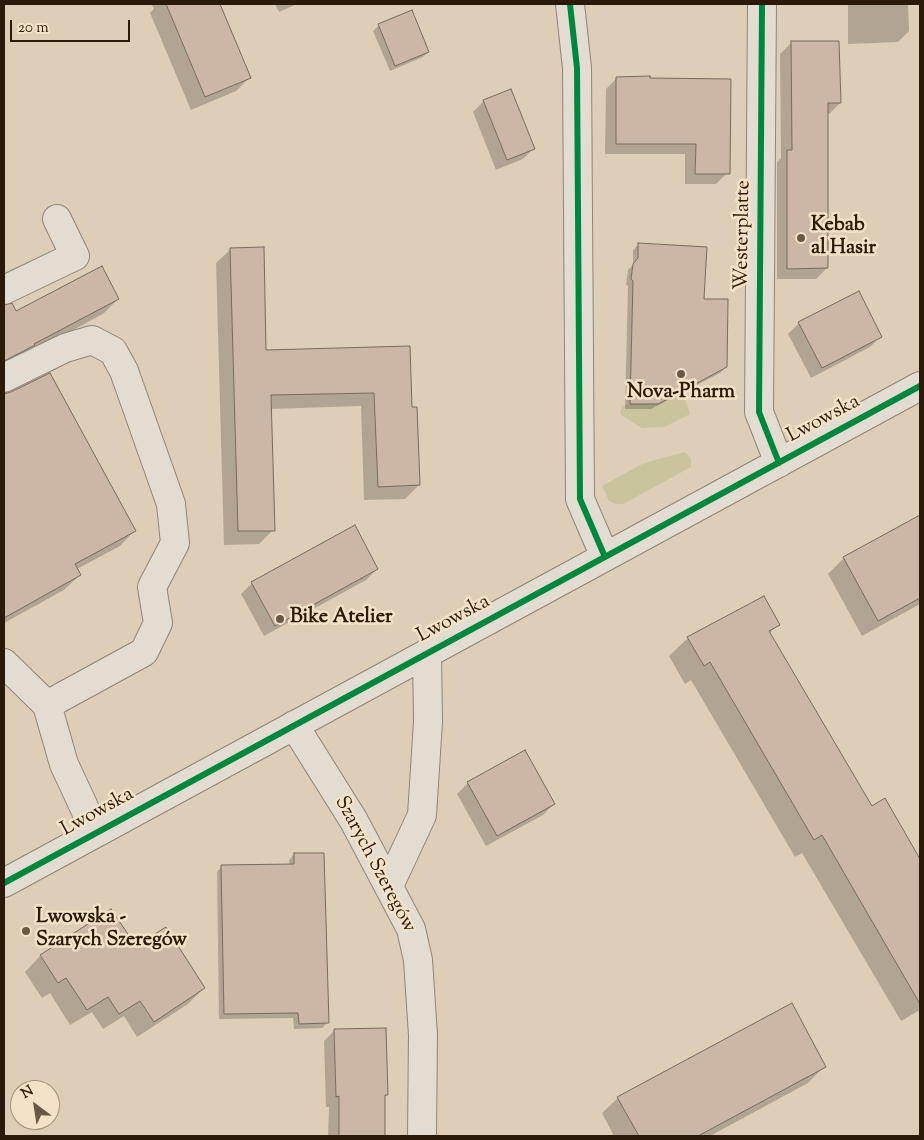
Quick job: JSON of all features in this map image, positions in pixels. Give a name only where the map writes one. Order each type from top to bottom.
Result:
[{"type":"street","points":[[570,4],[577,68],[580,500],[606,557]]},
{"type":"street","name":"Westerplatte","points":[[762,4],[758,412],[779,463]]},
{"type":"street","points":[[4,290],[75,256],[57,220]]},
{"type":"street","points":[[4,378],[65,348],[92,340],[113,351],[124,371],[171,504],[175,543],[152,587],[158,623],[144,652],[47,705]]},
{"type":"street","name":"Lwowska","points":[[4,882],[920,386]]},
{"type":"street","points":[[388,886],[422,815],[428,722],[427,653]]},
{"type":"street","points":[[4,663],[47,705],[64,764],[96,833]]},
{"type":"street","name":"Szarych Szeregów","points":[[294,725],[354,821],[412,929],[418,960],[423,1035],[422,1136]]},
{"type":"shaded area","points":[[682,391],[690,414],[664,427],[642,428],[621,415],[622,406],[630,404],[658,404]]},
{"type":"shaded area","points":[[685,452],[691,458],[691,467],[623,504],[609,501],[602,486],[640,465]]},
{"type":"building","points":[[166,4],[220,4],[251,78],[205,97]]},
{"type":"building","points":[[412,10],[429,52],[395,66],[378,24]]},
{"type":"building","points":[[791,41],[839,41],[841,103],[828,103],[828,268],[787,269],[787,150],[792,150]]},
{"type":"building","points":[[650,76],[650,78],[731,79],[730,174],[695,174],[696,144],[616,144],[616,77]]},
{"type":"building","points":[[511,89],[535,149],[507,160],[483,100]]},
{"type":"building","points":[[638,243],[707,247],[704,299],[728,299],[727,367],[658,404],[630,404],[633,281],[631,279],[633,264],[638,258]]},
{"type":"building","points":[[264,247],[266,350],[410,346],[412,407],[417,407],[420,485],[378,487],[374,393],[271,395],[275,531],[238,531],[230,248]]},
{"type":"building","points":[[102,266],[119,299],[4,361],[4,305],[12,303],[16,311]]},
{"type":"building","points":[[859,291],[882,337],[822,368],[798,322]]},
{"type":"building","points":[[50,373],[136,531],[75,564],[81,575],[4,618],[4,394]]},
{"type":"building","points":[[920,515],[920,598],[878,621],[843,557]]},
{"type":"building","points":[[355,525],[378,569],[275,626],[251,582]]},
{"type":"building","points":[[764,596],[780,625],[769,631],[872,806],[885,798],[920,859],[920,1004],[822,835],[814,840],[710,662],[704,666],[687,637]]},
{"type":"building","points":[[525,750],[555,804],[497,836],[467,782]]},
{"type":"building","points":[[294,853],[324,853],[329,1023],[299,1024],[298,1013],[224,1014],[221,865],[294,864]]},
{"type":"building","points":[[111,909],[136,946],[166,927],[205,988],[154,1022],[140,1001],[119,1014],[108,997],[87,1010],[66,978],[58,983],[40,955]]},
{"type":"building","points":[[792,1003],[826,1067],[698,1136],[639,1136],[617,1097]]},
{"type":"building","points":[[386,1028],[388,1095],[385,1095],[385,1136],[339,1136],[339,1096],[336,1097],[334,1029]]},
{"type":"cycle path","points":[[570,4],[577,68],[580,499],[605,557]]},
{"type":"cycle path","points":[[762,4],[759,412],[779,463]]},
{"type":"cycle path","points":[[4,883],[920,386]]},
{"type":"place","name":"Kebab al Hasir","points":[[801,238]]},
{"type":"place","name":"Nova-Pharm","points":[[681,374]]},
{"type":"place","name":"Bike Atelier","points":[[280,619]]},
{"type":"place","name":"Lwowska - Szarych Szeregów","points":[[26,931]]}]
